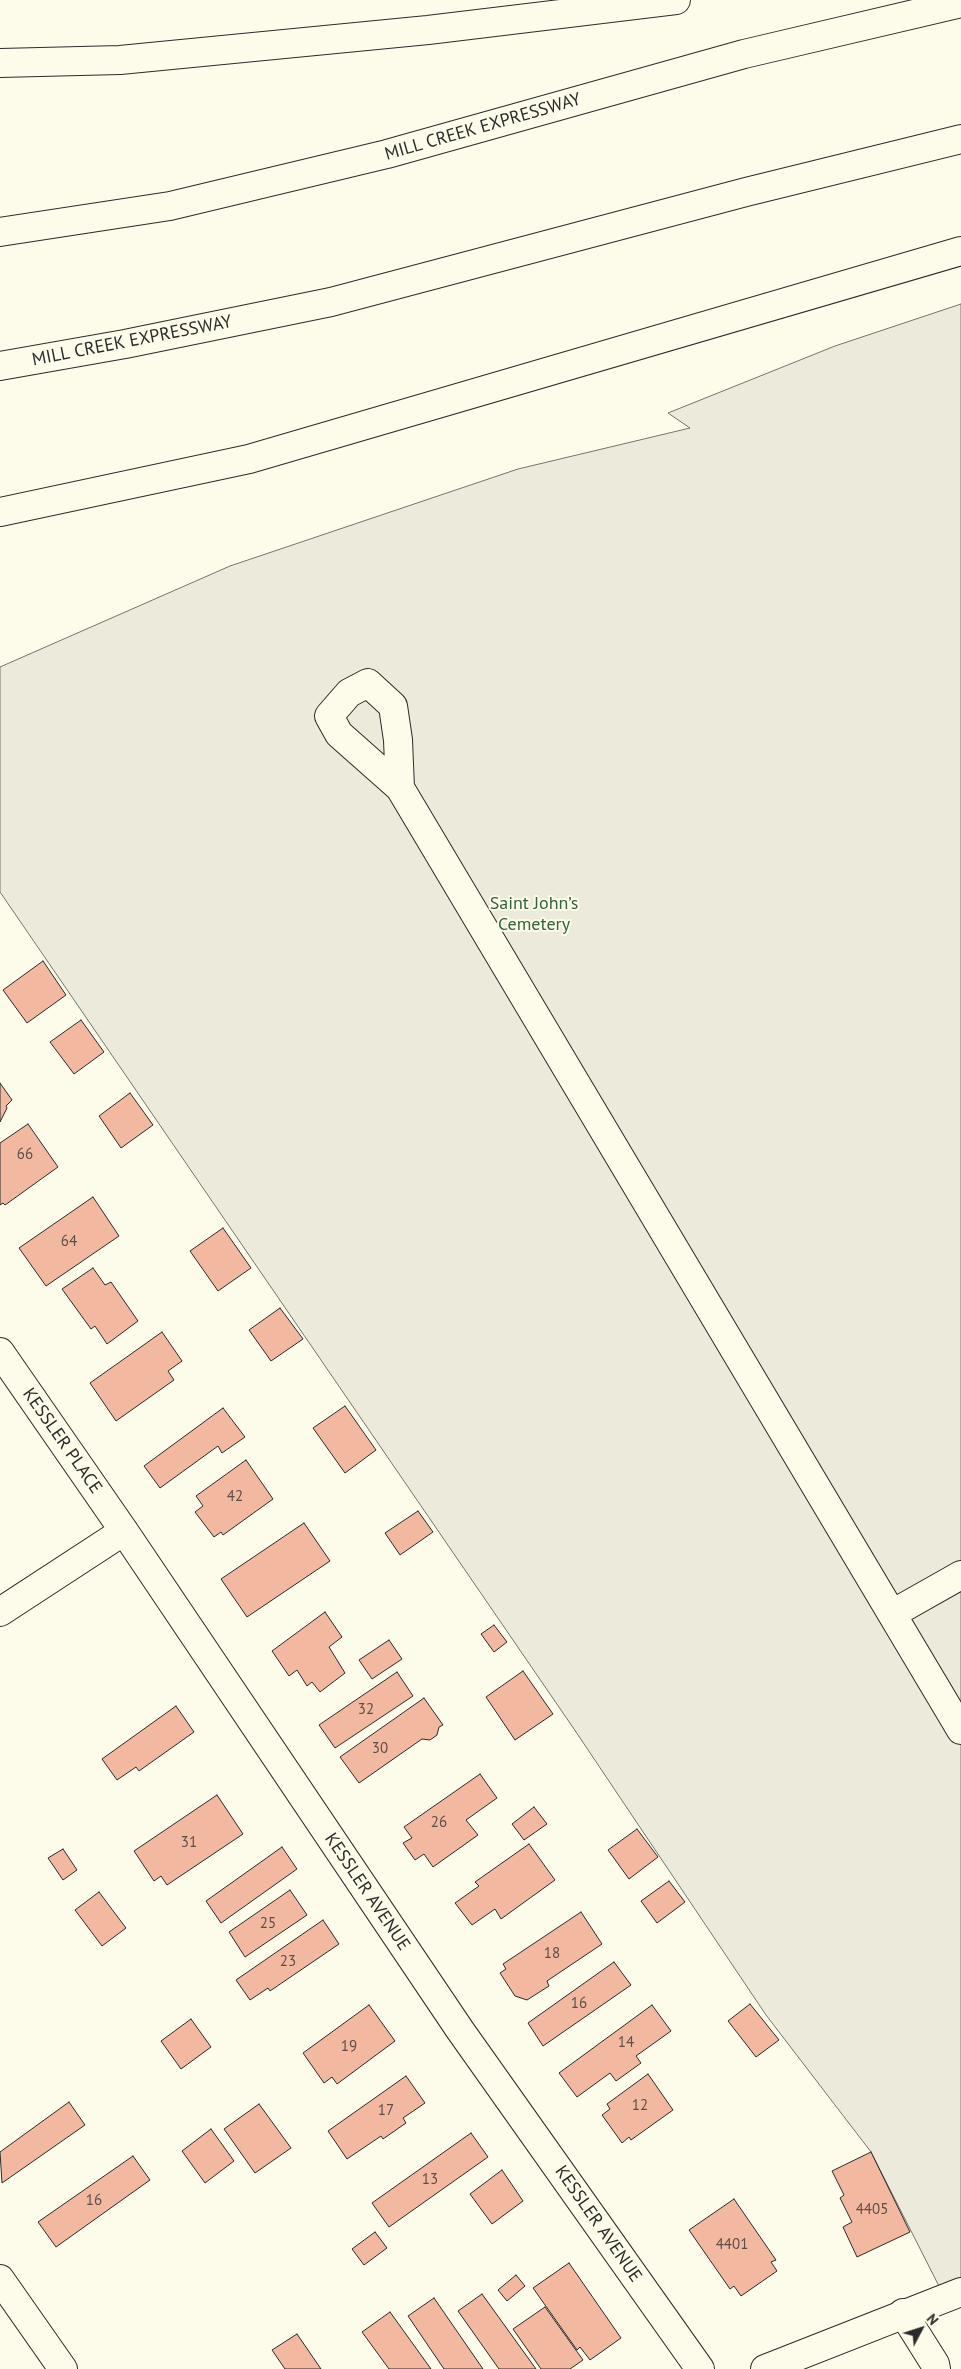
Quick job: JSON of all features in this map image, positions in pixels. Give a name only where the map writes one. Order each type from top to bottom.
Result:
[{"type":"main road","points":[[0,63],[120,60],[428,30],[676,0]]},
{"type":"main road","points":[[949,0],[961,3]]},
{"type":"main road","name":"MILL CREEK EXPRESSWAY","points":[[0,232],[170,206],[388,154],[744,54],[961,3]]},
{"type":"main road","name":"MILL CREEK EXPRESSWAY","points":[[0,366],[125,344],[331,302],[746,192],[961,139]]},
{"type":"main road","points":[[0,512],[249,459],[961,251]]},
{"type":"main road","points":[[400,788],[961,1730]]},
{"type":"main road","name":"KESSLER PLACE","points":[[0,1352],[124,1531]]},
{"type":"main road","points":[[0,1612],[124,1531]]},
{"type":"main road","name":"KESSLER AVENUE","points":[[124,1531],[460,2030],[700,2369]]},
{"type":"main road","points":[[892,1614],[961,1575]]},
{"type":"main road","points":[[0,2279],[63,2369]]},
{"type":"main road","points":[[765,2369],[903,2313],[961,2292]]},
{"type":"main road","points":[[903,2313],[935,2364],[936,2369]]},
{"type":"green space","name":"Saint John’s Cemetery","points":[[961,304],[961,2292],[945,2298],[871,2152],[766,2015],[574,1729],[0,892],[0,667],[230,566],[518,469],[690,428],[668,413],[835,346]]},
{"type":"building","points":[[43,961],[66,995],[27,1023],[3,990]]},
{"type":"building","points":[[81,1020],[104,1052],[74,1074],[50,1042]]},
{"type":"building","points":[[0,1083],[12,1100],[6,1106],[7,1108],[0,1122]]},
{"type":"building","points":[[130,1093],[153,1125],[121,1148],[99,1116]]},
{"type":"building","points":[[28,1124],[58,1167],[5,1205],[3,1203],[0,1205],[0,1143]]},
{"type":"building","points":[[93,1197],[119,1236],[46,1286],[19,1248]]},
{"type":"building","points":[[223,1228],[251,1268],[218,1291],[190,1251]]},
{"type":"building","points":[[93,1268],[105,1285],[111,1282],[138,1321],[107,1344],[95,1326],[91,1329],[62,1289]]},
{"type":"building","points":[[280,1308],[303,1339],[271,1361],[249,1330]]},
{"type":"building","points":[[162,1332],[182,1361],[168,1371],[174,1380],[116,1421],[90,1383]]},
{"type":"building","points":[[345,1406],[376,1450],[345,1473],[313,1428]]},
{"type":"building","points":[[223,1408],[245,1437],[222,1453],[218,1446],[160,1488],[144,1466]]},
{"type":"building","points":[[246,1460],[273,1499],[223,1535],[221,1532],[214,1537],[195,1512],[203,1506],[196,1496]]},
{"type":"building","points":[[418,1511],[433,1532],[400,1555],[385,1533]]},
{"type":"building","points":[[304,1523],[330,1561],[247,1617],[221,1579]]},
{"type":"building","points":[[325,1612],[342,1637],[329,1647],[345,1673],[320,1692],[312,1682],[307,1686],[297,1670],[289,1676],[272,1651]]},
{"type":"building","points":[[494,1625],[507,1642],[494,1652],[481,1634]]},
{"type":"building","points":[[389,1640],[402,1659],[372,1679],[359,1660]]},
{"type":"building","points":[[523,1671],[553,1714],[515,1740],[486,1697]]},
{"type":"building","points":[[397,1672],[413,1696],[335,1748],[319,1725]]},
{"type":"building","points":[[424,1698],[443,1725],[439,1727],[437,1735],[430,1740],[422,1739],[359,1783],[340,1757]]},
{"type":"building","points":[[176,1706],[194,1732],[139,1771],[136,1767],[117,1780],[102,1759]]},
{"type":"building","points":[[480,1774],[497,1798],[466,1820],[478,1835],[433,1867],[424,1854],[415,1860],[403,1843],[412,1838],[404,1827]]},
{"type":"building","points":[[217,1795],[243,1834],[167,1885],[161,1876],[154,1881],[134,1851]]},
{"type":"building","points":[[534,1807],[547,1824],[524,1840],[512,1824]]},
{"type":"building","points":[[637,1829],[658,1857],[629,1879],[608,1850]]},
{"type":"building","points":[[529,1844],[555,1880],[501,1919],[495,1909],[472,1925],[455,1903],[479,1886],[475,1882]]},
{"type":"building","points":[[282,1847],[297,1869],[221,1923],[206,1901]]},
{"type":"building","points":[[63,1849],[77,1870],[63,1880],[48,1858]]},
{"type":"building","points":[[669,1881],[685,1902],[657,1923],[641,1901]]},
{"type":"building","points":[[290,1890],[307,1915],[245,1957],[229,1932]]},
{"type":"building","points":[[99,1892],[126,1928],[102,1946],[75,1910]]},
{"type":"building","points":[[581,1912],[602,1944],[547,1981],[549,1986],[527,2000],[515,1996],[500,1973],[506,1969],[503,1964]]},
{"type":"building","points":[[323,1920],[339,1944],[270,1991],[268,1988],[250,2000],[236,1980]]},
{"type":"building","points":[[614,1962],[631,1985],[543,2046],[528,2023]]},
{"type":"building","points":[[750,2004],[779,2040],[756,2057],[728,2021]]},
{"type":"building","points":[[369,2005],[395,2041],[337,2084],[332,2077],[324,2083],[303,2053]]},
{"type":"building","points":[[652,2005],[671,2031],[636,2056],[641,2063],[616,2081],[610,2073],[577,2097],[559,2073]]},
{"type":"building","points":[[191,2019],[211,2047],[181,2069],[161,2041]]},
{"type":"building","points":[[648,2074],[673,2110],[631,2140],[629,2137],[622,2143],[602,2115],[610,2109],[607,2104]]},
{"type":"building","points":[[406,2076],[425,2103],[403,2118],[406,2123],[383,2139],[381,2136],[347,2159],[328,2131]]},
{"type":"building","points":[[69,2102],[85,2125],[2,2183],[0,2152]]},
{"type":"building","points":[[259,2104],[291,2148],[255,2173],[224,2129]]},
{"type":"building","points":[[211,2129],[234,2161],[205,2183],[182,2151]]},
{"type":"building","points":[[471,2133],[488,2157],[389,2227],[372,2203]]},
{"type":"building","points":[[871,2152],[910,2232],[857,2257],[843,2227],[852,2222],[840,2198],[844,2195],[832,2171]]},
{"type":"building","points":[[133,2156],[150,2180],[56,2247],[38,2222]]},
{"type":"building","points":[[502,2170],[523,2201],[492,2224],[470,2194]]},
{"type":"building","points":[[734,2199],[776,2260],[771,2262],[777,2271],[741,2296],[734,2286],[730,2289],[689,2230]]},
{"type":"building","points":[[375,2232],[387,2248],[364,2265],[352,2249]]},
{"type":"building","points":[[569,2263],[621,2338],[590,2360],[580,2347],[577,2350],[533,2288]]},
{"type":"building","points":[[516,2275],[525,2286],[507,2301],[498,2290]]},
{"type":"building","points":[[482,2294],[536,2369],[499,2369],[458,2311]]},
{"type":"building","points":[[434,2298],[483,2369],[444,2369],[408,2316]]},
{"type":"building","points":[[545,2307],[583,2360],[570,2369],[541,2369],[513,2329]]},
{"type":"building","points":[[390,2312],[431,2369],[389,2369],[362,2332]]},
{"type":"building","points":[[297,2334],[321,2369],[285,2369],[272,2350]]}]
